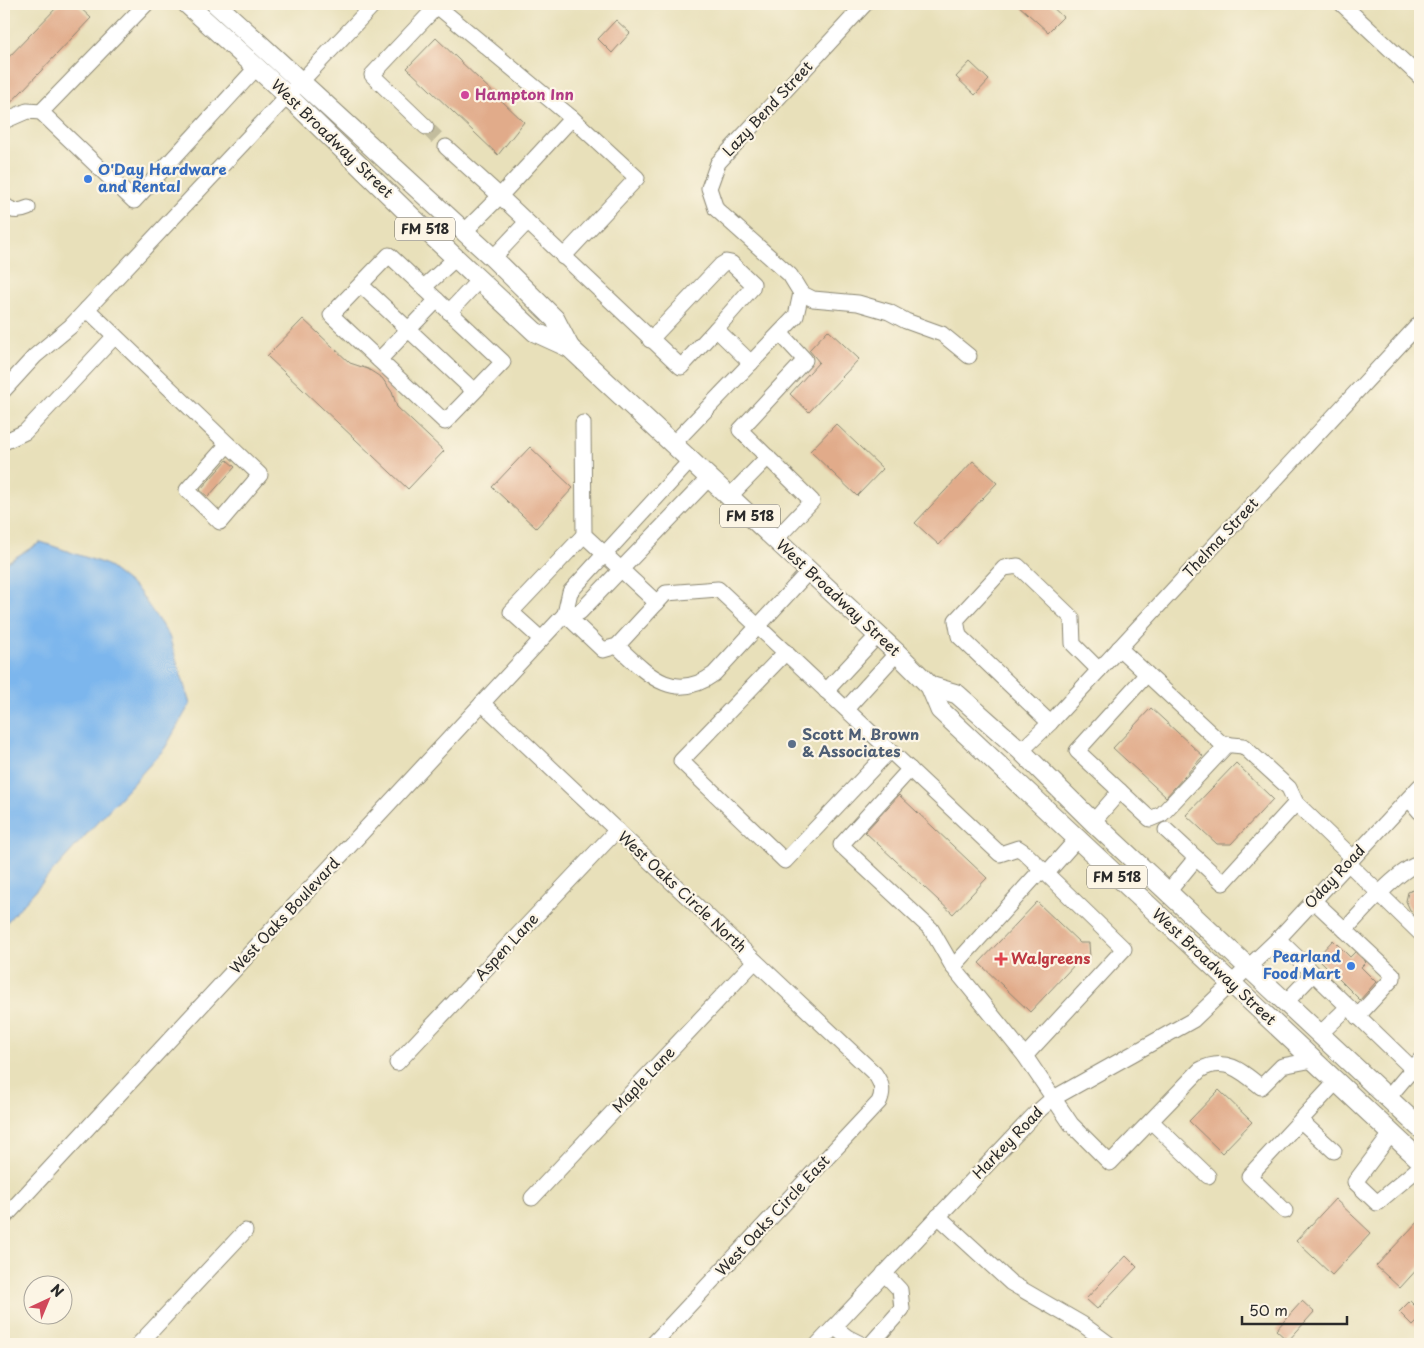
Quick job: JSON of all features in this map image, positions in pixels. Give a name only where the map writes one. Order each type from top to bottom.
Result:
[{"type":"main road","name":"West Broadway Street","points":[[187,4],[289,96],[414,220],[535,332],[570,348],[898,653],[930,686],[940,710],[1420,1160]]},
{"type":"main road","points":[[203,4],[220,16],[238,24]]},
{"type":"main road","name":"West Broadway Street","points":[[216,4],[493,258],[555,319],[570,348]]},
{"type":"main road","points":[[414,220],[435,226],[459,244],[493,258]]},
{"type":"main road","points":[[456,258],[480,267],[519,297],[533,298]]},
{"type":"main road","name":"West Broadway Street","points":[[930,686],[957,694],[1021,751],[1093,822],[1420,1128]]},
{"type":"street","points":[[41,112],[146,4]]},
{"type":"street","points":[[4,390],[35,356],[87,309],[374,4]]},
{"type":"street","name":"Lazy Bend Street","points":[[801,293],[790,275],[716,209],[710,188],[718,163],[865,4]]},
{"type":"street","points":[[1342,4],[1420,77]]},
{"type":"street","points":[[426,127],[372,76],[436,5],[572,118],[637,178],[563,257]]},
{"type":"street","points":[[4,121],[27,111],[41,112],[134,201],[258,67]]},
{"type":"street","points":[[464,232],[572,118]]},
{"type":"street","points":[[446,147],[500,196],[650,340],[680,367],[716,329],[752,288],[753,284],[731,263],[726,262],[650,340]]},
{"type":"street","points":[[4,206],[9,210],[20,212],[28,208]]},
{"type":"street","points":[[493,258],[527,222]]},
{"type":"street","points":[[389,255],[424,287],[503,362],[445,422],[331,316],[389,255]]},
{"type":"street","points":[[424,287],[456,258]]},
{"type":"street","points":[[449,312],[479,280]]},
{"type":"street","points":[[361,285],[474,391]]},
{"type":"street","points":[[673,444],[796,316],[801,293],[813,299],[858,303],[889,312],[942,334],[969,356]]},
{"type":"street","points":[[379,360],[437,300]]},
{"type":"street","points":[[87,309],[228,444],[260,475],[220,522],[187,490],[228,444]]},
{"type":"street","name":"Thelma Street","points":[[1021,751],[1050,723],[1420,323]]},
{"type":"street","points":[[716,329],[751,363]]},
{"type":"street","points":[[776,540],[812,501],[740,430],[805,360],[780,332]]},
{"type":"street","points":[[4,440],[25,432],[115,336]]},
{"type":"street","points":[[541,639],[511,612],[584,535],[583,423]]},
{"type":"street","points":[[729,497],[768,457]]},
{"type":"street","name":"West Oaks Boulevard","points":[[4,1218],[565,614],[570,592],[690,461]]},
{"type":"street","name":"West Oaks Boulevard","points":[[565,614],[580,612],[709,478]]},
{"type":"street","points":[[584,535],[657,603]]},
{"type":"street","points":[[1050,723],[959,636],[956,620],[1004,568],[1018,566],[1072,618],[1073,644],[1099,670]]},
{"type":"street","points":[[617,646],[647,674],[660,682],[680,686],[703,682],[714,674],[809,571]]},
{"type":"street","points":[[565,614],[604,650],[617,646],[666,593],[718,589],[1000,854],[1018,848],[1044,872],[1124,949],[1025,1056]]},
{"type":"street","points":[[826,691],[878,635]]},
{"type":"street","points":[[1119,648],[1222,744],[1243,746],[1288,788],[1296,803],[1379,893],[1420,933]]},
{"type":"street","points":[[786,652],[681,761],[785,861],[890,750]]},
{"type":"street","points":[[846,709],[898,653]]},
{"type":"street","points":[[1147,674],[1077,751],[1150,819],[1162,814],[1228,744]]},
{"type":"street","name":"West Oaks Circle North","points":[[482,703],[875,1074],[881,1083]]},
{"type":"street","points":[[910,769],[841,844],[931,930],[953,967],[1025,1056],[1070,1124],[1110,1163],[1200,1070],[1208,1065],[1233,1066],[1243,1071],[1261,1088],[1282,1066],[1313,1060]]},
{"type":"street","name":"Oday Road","points":[[1249,967],[1278,939],[1420,786]]},
{"type":"street","points":[[1093,822],[1120,791]]},
{"type":"street","points":[[1408,799],[1420,812]]},
{"type":"street","points":[[1166,830],[1223,883],[1296,803]]},
{"type":"street","name":"Aspen Lane","points":[[397,1063],[617,830]]},
{"type":"street","points":[[953,967],[1077,839]]},
{"type":"street","points":[[1168,892],[1196,858]]},
{"type":"street","points":[[1345,930],[1379,893],[1408,870],[1420,864]]},
{"type":"street","points":[[1314,900],[1393,975],[1393,978],[1352,1012],[1320,1034]]},
{"type":"street","points":[[1278,939],[1352,1012],[1418,1068],[1388,1098]]},
{"type":"street","name":"Maple Lane","points":[[532,1198],[756,961]]},
{"type":"street","name":"Harkey Road","points":[[818,1344],[1035,1114],[1052,1099],[1193,1020],[1249,967]]},
{"type":"street","points":[[1286,1002],[1313,974]]},
{"type":"street","points":[[1285,1211],[1249,1176],[1336,1082]]},
{"type":"street","name":"West Oaks Circle East","points":[[653,1344],[879,1102],[882,1094],[881,1083]]},
{"type":"street","points":[[1151,1121],[1208,1176]]},
{"type":"street","points":[[1301,1121],[1334,1151]]},
{"type":"street","points":[[1391,1134],[1355,1182],[1377,1203],[1420,1167]]},
{"type":"street","points":[[938,1216],[1011,1283],[1082,1324],[1109,1344]]},
{"type":"street","points":[[139,1344],[245,1231]]},
{"type":"street","points":[[871,1344],[902,1309],[900,1290],[884,1273]]},
{"type":"street","points":[[834,1327],[847,1337],[861,1344]]},
{"type":"water","points":[[41,542],[105,564],[138,590],[169,636],[190,704],[165,748],[4,925],[4,564]]},
{"type":"building","points":[[60,4],[76,4],[91,18],[4,110],[4,62]]},
{"type":"building","points":[[1017,4],[1049,4],[1063,17],[1048,32]]},
{"type":"building","points":[[616,20],[630,33],[612,53],[598,39]]},
{"type":"building","name":"Hampton Inn","points":[[436,38],[524,122],[498,155],[407,68]]},
{"type":"building","points":[[970,62],[989,80],[975,95],[956,77]]},
{"type":"building","points":[[303,319],[350,363],[368,369],[382,378],[392,392],[397,407],[444,451],[408,489],[267,356]]},
{"type":"building","points":[[828,330],[859,359],[809,412],[790,394],[819,362],[809,350]]},
{"type":"building","points":[[836,424],[883,469],[857,496],[810,451]]},
{"type":"building","points":[[530,447],[573,488],[536,528],[492,487]]},
{"type":"building","points":[[227,460],[235,467],[208,497],[200,490]]},
{"type":"building","points":[[973,461],[997,483],[939,545],[915,523]]},
{"type":"building","points":[[1151,708],[1203,756],[1166,797],[1113,748]]},
{"type":"building","points":[[1236,763],[1273,799],[1231,844],[1217,844],[1186,815]]},
{"type":"building","points":[[899,795],[987,878],[953,914],[865,832]]},
{"type":"building","points":[[1420,887],[1420,916],[1410,910],[1406,901],[1408,892]]},
{"type":"building","name":"Walgreens","points":[[1037,902],[1080,943],[1089,943],[1090,958],[1080,959],[1030,1012],[979,963]]},
{"type":"building","points":[[1333,940],[1350,957],[1355,952],[1366,962],[1361,967],[1376,982],[1360,1000],[1317,957]]},
{"type":"building","points":[[1219,1090],[1252,1122],[1222,1153],[1189,1121]]},
{"type":"building","points":[[1335,1199],[1371,1233],[1332,1275],[1296,1241]]},
{"type":"building","points":[[1420,1219],[1420,1266],[1400,1288],[1376,1266]]},
{"type":"building","points":[[1126,1256],[1137,1267],[1097,1309],[1086,1299]]},
{"type":"building","points":[[1302,1301],[1314,1312],[1288,1341],[1276,1330]]},
{"type":"building","points":[[1410,1301],[1420,1311],[1420,1319],[1413,1326],[1399,1312]]},
{"type":"tunnel","points":[[426,127],[446,147]]},
{"type":"place","name":"Hampton Inn","points":[[465,95]]},
{"type":"place","name":"O'Day Hardware and Rental","points":[[88,179]]},
{"type":"place","name":"Scott M. Brown & Associates","points":[[792,744]]},
{"type":"place","name":"Walgreens","points":[[1001,959]]},
{"type":"place","name":"Pearland Food Mart","points":[[1351,966]]}]
